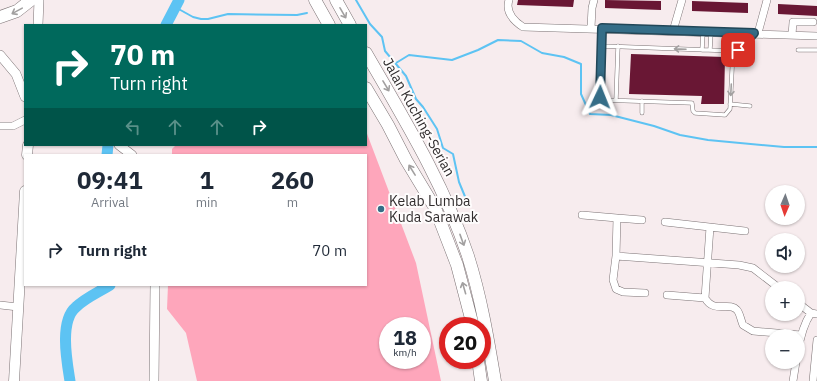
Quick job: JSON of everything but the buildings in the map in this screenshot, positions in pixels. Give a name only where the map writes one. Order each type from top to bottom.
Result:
[{"type":"highway","points":[[0,17],[17,11],[31,0]]},
{"type":"highway","points":[[315,0],[328,24]]},
{"type":"highway","points":[[336,0],[349,24]]},
{"type":"highway","name":"Jalan Kuching-Serian","points":[[367,55],[428,161],[457,226],[476,285],[495,381]]},
{"type":"highway","points":[[367,90],[388,125],[406,160],[435,208],[457,265],[471,317]]},
{"type":"highway","points":[[479,369],[481,381]]},
{"type":"main road","points":[[14,381],[24,208]]},
{"type":"street","points":[[38,24],[39,0]]},
{"type":"street","points":[[509,0],[508,5],[513,20],[523,27],[602,28],[817,36]]},
{"type":"street","points":[[591,28],[594,0]]},
{"type":"street","points":[[673,31],[682,0]]},
{"type":"street","points":[[756,33],[767,0]]},
{"type":"street","points":[[792,35],[793,22],[813,22]]},
{"type":"street","points":[[0,55],[16,74],[24,94]]},
{"type":"street","points":[[0,126],[13,126],[24,120]]},
{"type":"street","points":[[120,146],[131,154]]},
{"type":"street","points":[[582,215],[642,220]]},
{"type":"street","points":[[617,218],[616,256],[613,280],[616,289],[623,292],[645,293]]},
{"type":"street","points":[[666,222],[745,231]]},
{"type":"street","points":[[710,227],[705,298],[708,303],[714,306],[735,308],[738,311],[743,325],[753,331],[765,332]]},
{"type":"street","points":[[616,256],[707,262],[753,268],[770,281]]},
{"type":"street","points":[[154,381],[155,286]]},
{"type":"street","points":[[667,295],[705,298]]},
{"type":"street","points":[[0,305],[18,307]]},
{"type":"street","points":[[803,329],[806,320],[814,313],[805,307]]},
{"type":"street","points":[[813,381],[817,340]]},
{"type":"street","points":[[793,381],[795,369]]},
{"type":"lane","points":[[602,28],[600,97],[602,100],[692,103],[693,111],[695,113],[725,115],[728,113],[730,104],[733,51]]},
{"type":"lane","points":[[702,50],[703,32]]},
{"type":"lane","points":[[710,50],[711,32]]},
{"type":"lane","points":[[602,46],[733,51],[738,50],[756,33]]},
{"type":"lane","points":[[616,100],[618,46]]},
{"type":"lane","points":[[798,50],[817,50]]},
{"type":"lane","points":[[642,101],[642,113]]},
{"type":"lane","points":[[730,104],[750,106]]},
{"type":"shaded area","name":"Kelab Lumba Kuda Sarawak","points":[[367,134],[416,263],[427,317],[379,317],[379,369],[431,369],[431,334],[441,381],[197,381],[186,333],[167,309],[168,286],[367,286],[367,154],[172,154],[172,149],[175,146],[367,146]]},
{"type":"waterway","points":[[167,24],[179,0]]},
{"type":"waterway","points":[[356,0],[370,24],[382,37],[385,51],[406,76],[416,99],[437,129],[443,148],[453,154],[459,182],[466,199]]},
{"type":"waterway","points":[[175,7],[193,17],[201,19],[208,19],[228,14],[297,15],[307,13]]},
{"type":"waterway","points":[[396,63],[409,55],[452,60],[498,40],[521,41],[542,53],[564,57],[581,64],[581,94],[590,114],[611,115],[654,126],[680,135],[708,140],[784,147],[817,147]]},
{"type":"waterway","points":[[107,154],[108,146]]},
{"type":"waterway","points":[[70,381],[66,353],[67,322],[71,313],[76,307],[108,286]]},
{"type":"place","name":"Kelab Lumba Kuda Sarawak","points":[[381,209]]},
{"type":"route","points":[[600,97],[602,28],[754,33],[738,50]]}]
